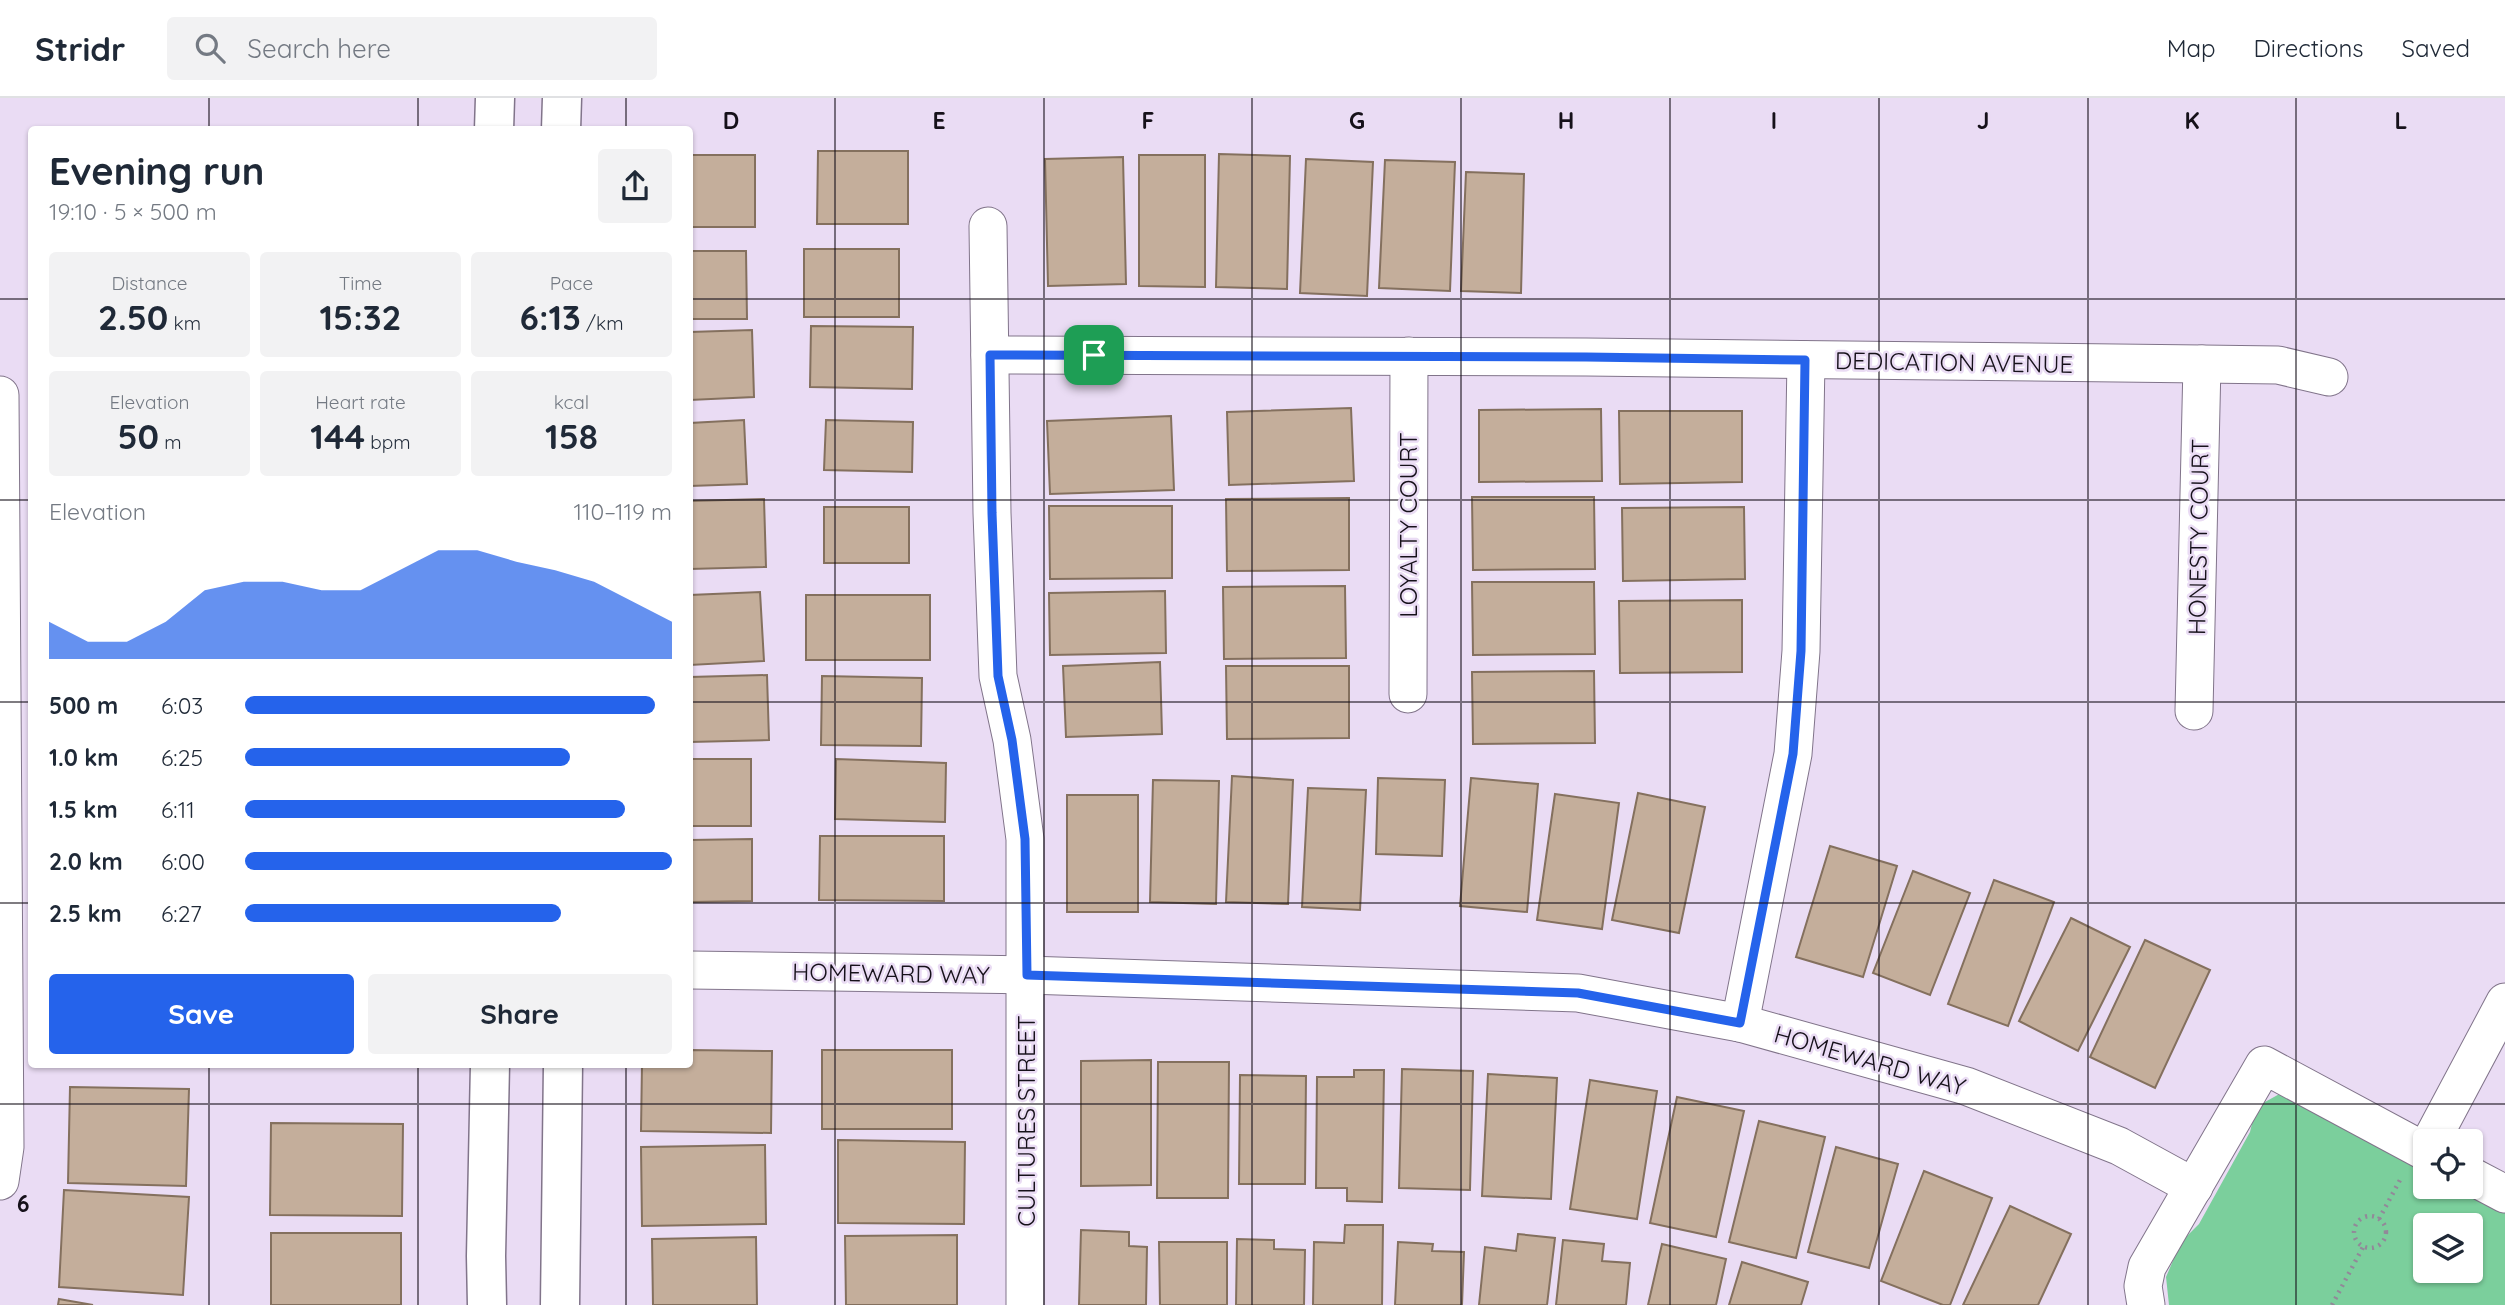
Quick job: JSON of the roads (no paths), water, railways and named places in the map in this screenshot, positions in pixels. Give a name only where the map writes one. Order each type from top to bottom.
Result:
[{"type":"street","points":[[494,126],[495,98]]},
{"type":"street","points":[[561,126],[562,98]]},
{"type":"street","name":"CULTURES STREET","points":[[988,226],[998,676],[1012,740],[1025,839],[1025,1305]]},
{"type":"street","name":"DEDICATION AVENUE","points":[[990,355],[1409,356],[2278,365],[2329,377]]},
{"type":"street","name":"LOYALTY COURT","points":[[1408,694],[1409,356]]},
{"type":"street","points":[[1740,1023],[1793,754],[1801,651],[1805,360]]},
{"type":"street","name":"HONESTY COURT","points":[[2194,711],[2202,364]]},
{"type":"street","points":[[0,1181],[5,1147],[1,396]]},
{"type":"street","name":"HOMEWARD WAY","points":[[693,970],[1027,975],[1578,993],[1740,1023],[1966,1086],[2119,1146],[2194,1187]]},
{"type":"street","points":[[2437,1129],[2505,1002]]},
{"type":"street","points":[[2146,1305],[2143,1286],[2147,1267],[2264,1065],[2413,1154]]},
{"type":"street","points":[[487,1305],[491,1068]]},
{"type":"street","points":[[560,1305],[563,1068]]},
{"type":"street","points":[[2483,1182],[2505,1194]]}]
